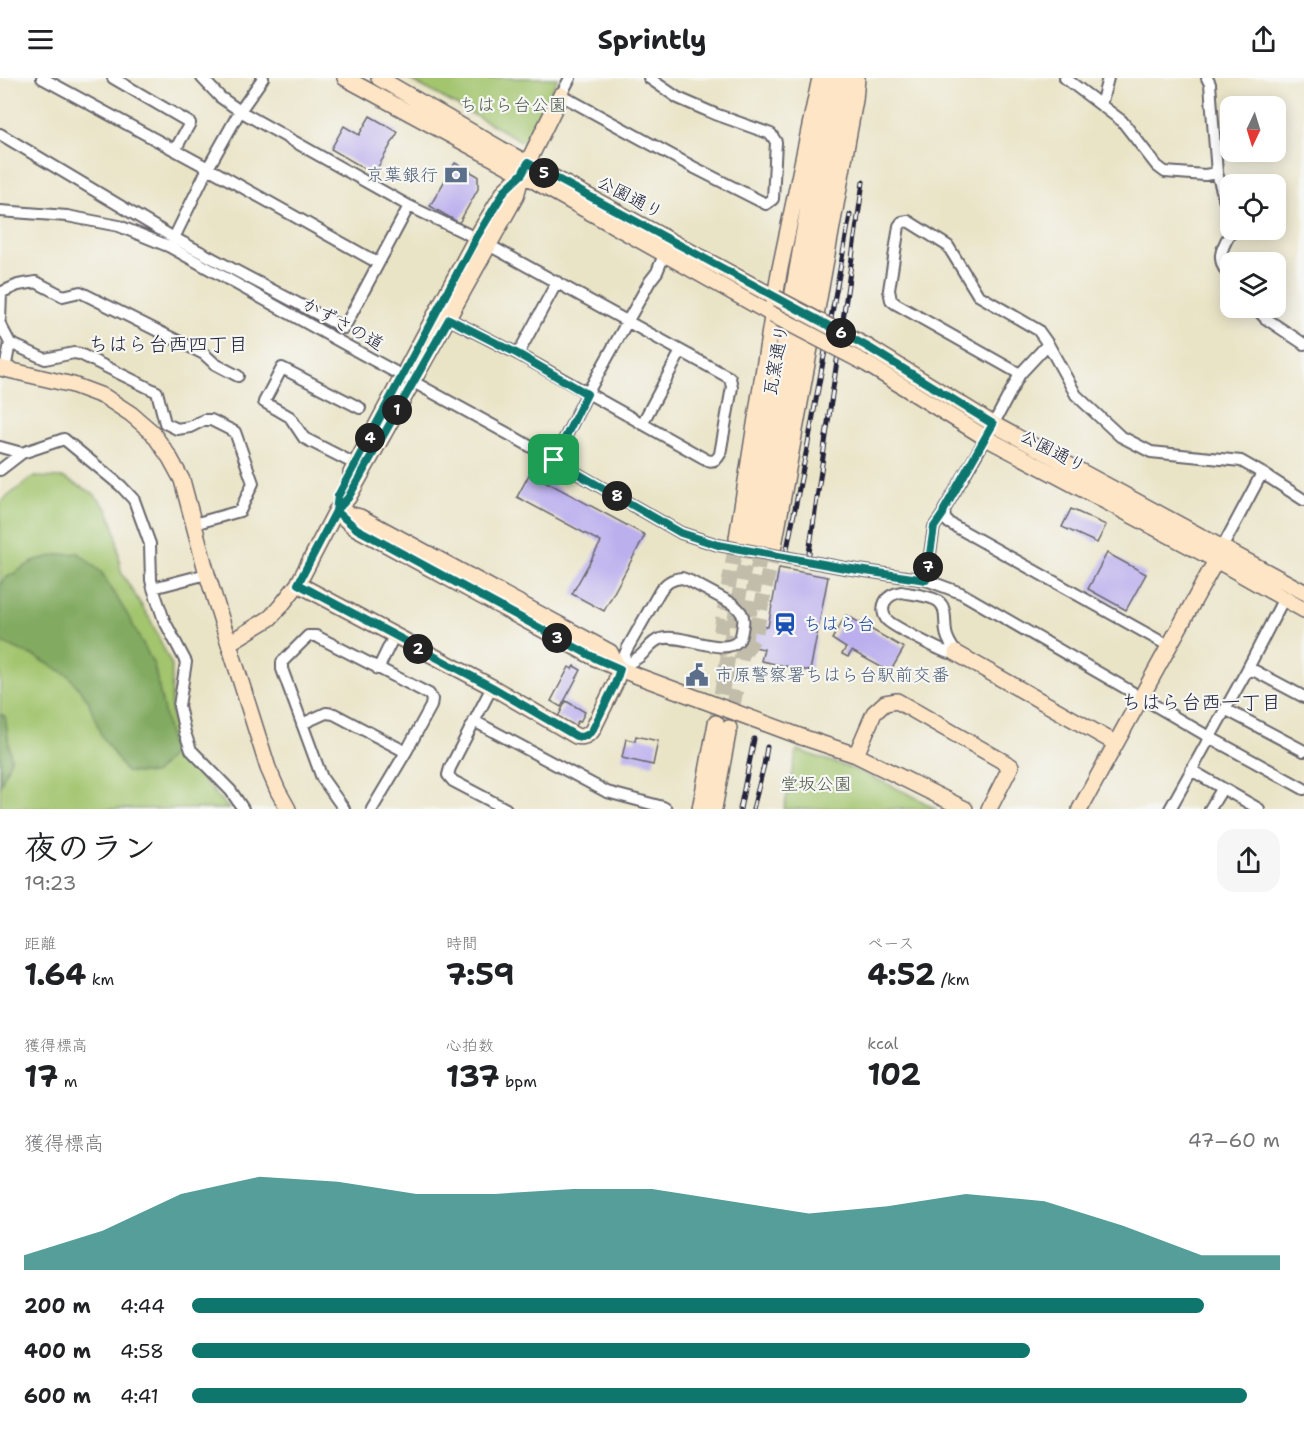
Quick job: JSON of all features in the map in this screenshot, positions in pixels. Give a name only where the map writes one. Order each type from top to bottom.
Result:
[{"type":"street","points":[[42,78],[378,263]]},
{"type":"street","points":[[113,78],[190,123],[175,150]]},
{"type":"street","points":[[202,78],[220,97],[240,111],[409,206],[483,242],[730,378],[732,382],[718,459],[707,460],[518,354],[449,319]]},
{"type":"street","points":[[174,238],[208,168],[240,111],[263,78]]},
{"type":"street","name":"公園通り","points":[[345,78],[868,347],[990,431]]},
{"type":"street","name":"公園通り","points":[[379,78],[664,255],[1219,554],[1304,592]]},
{"type":"street","points":[[229,643],[270,618],[298,584],[336,511],[348,498],[449,319],[505,190],[525,169],[570,78]]},
{"type":"street","points":[[561,95],[766,204],[773,199],[776,142],[771,134],[678,98],[649,78]]},
{"type":"street","points":[[755,542],[773,315],[779,273],[820,78]]},
{"type":"street","name":"瓦窯通り","points":[[755,542],[831,78]]},
{"type":"street","name":"瓦窯通り","points":[[755,542],[802,327],[845,78]]},
{"type":"street","points":[[755,542],[812,335],[855,100],[857,78]]},
{"type":"street","points":[[1065,78],[1122,121],[1157,166],[1165,172],[1205,175],[1217,173]]},
{"type":"street","points":[[1101,105],[1108,78]]},
{"type":"street","points":[[1207,78],[1210,84],[1217,173],[1220,184]]},
{"type":"street","points":[[0,134],[174,238],[344,328],[409,206]]},
{"type":"street","name":"かずさの道","points":[[0,211],[67,216],[119,226],[168,246],[512,436],[681,533],[718,545],[926,580],[960,593],[1132,692]]},
{"type":"street","points":[[1020,374],[891,300],[889,290],[899,226],[902,222],[908,221],[948,246],[978,295],[1038,330],[1076,395],[1120,436],[1151,452],[1241,461],[1304,500]]},
{"type":"street","points":[[336,511],[338,496],[355,464],[483,242]]},
{"type":"street","points":[[554,460],[587,394],[657,272],[664,255]]},
{"type":"street","points":[[0,319],[0,293],[18,285],[36,282],[63,296],[80,292],[204,354],[215,364],[238,376]]},
{"type":"street","points":[[518,354],[557,282]]},
{"type":"street","points":[[1265,318],[1304,344]]},
{"type":"street","points":[[0,324],[10,343],[45,359],[74,353],[81,354],[157,392],[165,423],[177,429],[211,420],[235,432],[254,483],[240,510],[194,524]]},
{"type":"street","points":[[10,343],[2,369],[73,385],[105,397],[131,414],[152,432],[174,466],[182,480],[207,574],[268,768],[288,809]]},
{"type":"street","points":[[926,580],[934,527],[1020,374],[1048,344]]},
{"type":"street","points":[[642,424],[681,351]]},
{"type":"street","points":[[355,464],[304,438],[290,417],[264,402],[282,368],[360,408]]},
{"type":"street","points":[[0,470],[22,453],[64,439],[121,486],[134,500],[150,544],[153,588],[164,620],[186,662],[179,706],[185,733],[191,750],[231,791],[243,809]]},
{"type":"street","points":[[0,447],[22,453]]},
{"type":"street","points":[[1080,809],[1262,472]]},
{"type":"street","points":[[336,511],[357,529],[595,658],[802,737],[856,755],[965,809]]},
{"type":"street","points":[[943,514],[949,523],[1168,646]]},
{"type":"street","name":"公園通り","points":[[1219,554],[1304,610]]},
{"type":"street","points":[[153,588],[207,574]]},
{"type":"street","points":[[298,584],[492,687],[581,738],[592,731],[615,684],[620,669],[627,649],[660,591],[670,580],[690,581],[734,604],[742,613],[744,619],[741,635],[737,642],[730,646],[671,637],[659,639],[640,656],[620,669]]},
{"type":"street","points":[[956,654],[948,639],[945,613],[939,601],[901,592],[887,598],[883,612],[886,619],[894,625],[945,651],[956,654],[1116,743]]},
{"type":"street","points":[[1170,809],[1284,598]]},
{"type":"street","points":[[345,809],[322,778],[282,669],[282,662],[309,636],[315,636],[429,694],[432,699],[431,706],[376,808]]},
{"type":"street","points":[[378,669],[394,636]]},
{"type":"street","points":[[1246,672],[1255,671],[1304,697]]},
{"type":"street","points":[[492,687],[448,776],[453,781],[506,809]]},
{"type":"street","points":[[856,755],[874,713],[885,703],[897,701],[1011,766],[989,809]]},
{"type":"street","points":[[1149,702],[1304,789]]},
{"type":"street","points":[[1225,708],[1304,751]]},
{"type":"street","points":[[302,724],[326,713],[334,714],[406,752]]},
{"type":"street","points":[[474,721],[607,792],[666,809]]},
{"type":"street","points":[[700,809],[723,725],[714,809]]},
{"type":"street","points":[[1191,770],[1259,809]]},
{"type":"street","points":[[1210,809],[1222,789]]},
{"type":"green space","name":"ちはら台公園","points":[[407,78],[558,78],[525,143]]},
{"type":"green space","points":[[33,477],[64,478],[93,493],[108,510],[116,533],[121,572],[151,621],[172,666],[171,714],[178,748],[184,759],[229,809],[0,809],[0,502]]},
{"type":"green space","points":[[79,553],[102,573],[154,665],[173,754],[154,774],[126,772],[101,735],[88,700],[68,675],[0,640],[0,585],[4,579],[36,560]]},
{"type":"green space","points":[[0,714],[5,716],[11,759],[0,786]]},
{"type":"green space","name":"堂坂公園","points":[[797,750],[859,771],[936,809],[784,809]]},
{"type":"building","points":[[370,116],[398,132],[374,174],[331,149],[344,126],[359,135]]},
{"type":"building","points":[[455,163],[478,176],[478,189],[459,223],[430,206]]},
{"type":"building","points":[[530,473],[645,535],[604,611],[572,594],[601,542],[517,497]]},
{"type":"building","points":[[1071,509],[1106,525],[1097,543],[1062,527]]},
{"type":"building","points":[[1107,553],[1146,574],[1126,610],[1088,589]]},
{"type":"building","points":[[779,568],[828,577],[810,671],[761,661],[764,649],[749,646],[753,625],[768,627]]},
{"type":"building","points":[[846,615],[904,648],[890,672],[852,651],[848,657],[842,654],[846,648],[832,639]]},
{"type":"building","points":[[574,666],[581,670],[561,707],[551,701],[569,667],[572,669]]},
{"type":"building","points":[[566,701],[585,712],[575,726],[558,717]]},
{"type":"building","points":[[636,736],[658,741],[653,765],[622,758],[626,739],[635,741]]},
{"type":"tunnel","points":[[728,654],[720,635],[737,538]]},
{"type":"tunnel","points":[[717,717],[749,541]]},
{"type":"tunnel","points":[[729,728],[762,543]]},
{"type":"tunnel","points":[[745,652],[755,636],[774,546]]},
{"type":"railway","points":[[808,560],[863,182]]},
{"type":"railway","points":[[786,554],[850,215]]},
{"type":"railway","points":[[740,809],[754,739]]},
{"type":"railway","points":[[753,809],[767,747]]},
{"type":"place","name":"京葉銀行","points":[[456,175]]},
{"type":"place","name":"ちはら台","points":[[785,624]]},
{"type":"place","name":"市原警察署ちはら台駅前交番","points":[[697,675]]},
{"type":"district","name":"ちはら台西四丁目","points":[[168,344]]},
{"type":"district","name":"ちはら台西一丁目","points":[[1201,702]]},
{"type":"route","points":[[554,460],[587,394],[518,354],[449,319],[348,498],[336,511],[298,584],[492,687],[576,736],[581,738],[592,731],[620,669],[595,658],[357,529],[336,511],[338,496],[476,238],[505,190],[522,174],[528,163],[868,347],[993,424],[934,527],[926,580],[718,545],[681,533],[554,460]]}]
